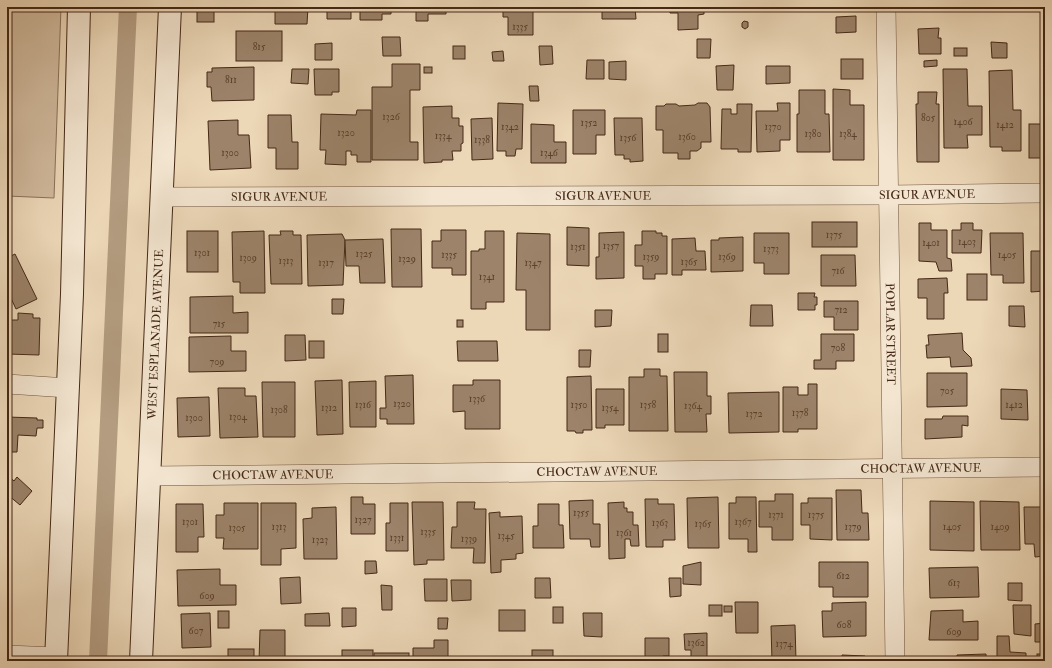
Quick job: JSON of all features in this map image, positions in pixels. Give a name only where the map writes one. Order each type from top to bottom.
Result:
[{"type":"main road","points":[[56,659],[72,294],[79,7]]},
{"type":"main road","name":"WEST ESPLANADE AVENUE","points":[[141,661],[170,7]]},
{"type":"street","name":"POPLAR STREET","points":[[886,7],[895,661]]},
{"type":"street","name":"SIGUR AVENUE","points":[[162,197],[889,195],[1045,193]]},
{"type":"street","points":[[7,384],[68,388]]},
{"type":"street","name":"CHOCTAW AVENUE","points":[[149,476],[1045,467]]},
{"type":"street","points":[[7,655],[56,659]]},
{"type":"shaded area","points":[[7,7],[61,7],[54,198],[7,196]]},
{"type":"building","points":[[197,7],[214,7],[214,22],[197,22]]},
{"type":"building","points":[[275,7],[308,7],[307,24],[275,24]]},
{"type":"building","points":[[314,7],[351,7],[351,19],[327,19],[327,10],[314,10]]},
{"type":"building","points":[[360,7],[391,7],[391,14],[382,14],[382,20],[360,20]]},
{"type":"building","points":[[416,7],[446,7],[446,14],[428,14],[428,21],[416,21]]},
{"type":"building","points":[[503,7],[533,7],[533,35],[508,35],[508,17],[503,17]]},
{"type":"building","points":[[539,7],[587,7],[587,10],[539,10]]},
{"type":"building","points":[[596,7],[635,7],[636,19],[602,19],[602,11],[596,11]]},
{"type":"building","points":[[670,7],[704,7],[704,14],[698,15],[698,29],[678,30],[678,13],[670,13]]},
{"type":"building","points":[[856,16],[856,32],[836,33],[836,17]]},
{"type":"building","points":[[744,21],[748,22],[748,27],[745,29],[742,27],[742,23]]},
{"type":"building","points":[[939,28],[938,38],[941,38],[941,54],[919,54],[918,29]]},
{"type":"building","points":[[236,31],[282,31],[282,61],[236,61]]},
{"type":"building","points":[[382,37],[400,37],[401,56],[383,56]]},
{"type":"building","points":[[697,39],[711,39],[710,58],[697,58]]},
{"type":"building","points":[[991,42],[1007,43],[1007,58],[992,58]]},
{"type":"building","points":[[332,43],[332,60],[315,60],[315,44]]},
{"type":"building","points":[[453,46],[465,46],[465,59],[453,59]]},
{"type":"building","points":[[539,46],[552,46],[553,64],[540,65]]},
{"type":"building","points":[[954,48],[967,48],[967,56],[954,56]]},
{"type":"building","points":[[503,51],[504,61],[493,61],[492,52]]},
{"type":"building","points":[[841,59],[863,59],[863,79],[841,79]]},
{"type":"building","points":[[587,60],[604,60],[604,79],[586,79]]},
{"type":"building","points":[[937,60],[937,66],[924,67],[924,61]]},
{"type":"building","points":[[626,61],[626,80],[609,79],[609,62]]},
{"type":"building","points":[[392,64],[420,64],[420,90],[410,90],[410,142],[418,142],[418,160],[372,160],[372,87],[392,87]]},
{"type":"building","points":[[734,65],[733,90],[717,90],[716,66]]},
{"type":"building","points":[[766,66],[790,66],[790,83],[766,84]]},
{"type":"building","points":[[254,67],[254,100],[212,101],[211,87],[207,87],[207,72],[212,72],[212,68]]},
{"type":"building","points":[[424,67],[432,67],[432,73],[424,73]]},
{"type":"building","points":[[292,69],[309,69],[308,84],[291,83]]},
{"type":"building","points":[[314,69],[339,69],[339,92],[332,92],[332,95],[315,95]]},
{"type":"building","points":[[943,69],[967,69],[968,106],[982,106],[982,135],[967,135],[968,148],[944,148]]},
{"type":"building","points":[[1012,70],[1013,110],[1021,110],[1021,151],[1002,151],[1002,147],[990,147],[989,71]]},
{"type":"building","points":[[529,86],[538,86],[539,101],[530,101]]},
{"type":"building","points":[[833,89],[850,90],[850,105],[864,105],[864,160],[833,160]]},
{"type":"building","points":[[799,90],[825,90],[825,114],[829,114],[830,152],[797,152],[797,114],[799,114]]},
{"type":"building","points":[[918,92],[937,92],[936,104],[939,104],[939,162],[917,162],[916,104],[918,104]]},
{"type":"building","points":[[498,103],[523,104],[522,149],[516,149],[515,156],[506,156],[506,151],[497,151]]},
{"type":"building","points":[[698,103],[707,103],[710,107],[711,142],[701,142],[701,148],[697,151],[690,151],[690,159],[678,159],[678,153],[663,153],[663,130],[656,130],[656,106],[664,106],[666,104],[676,104],[679,106],[695,105]]},
{"type":"building","points":[[777,103],[790,103],[790,140],[780,140],[780,151],[757,152],[756,111],[778,111]]},
{"type":"building","points":[[737,104],[752,104],[751,152],[738,152],[738,149],[721,149],[722,109],[731,109],[731,114],[737,114]]},
{"type":"building","points":[[452,106],[452,118],[459,118],[459,126],[463,126],[463,143],[461,144],[461,151],[452,151],[453,160],[424,163],[423,107]]},
{"type":"building","points":[[357,110],[371,110],[371,162],[357,162],[357,155],[351,155],[351,151],[346,151],[346,165],[325,164],[326,150],[320,150],[321,114],[356,115]]},
{"type":"building","points":[[573,110],[605,110],[605,135],[596,135],[596,154],[573,154]]},
{"type":"building","points":[[268,115],[291,115],[292,142],[298,142],[298,169],[276,169],[276,148],[268,148]]},
{"type":"building","points":[[492,118],[493,159],[472,160],[471,119]]},
{"type":"building","points":[[614,118],[642,118],[643,161],[630,162],[630,159],[624,159],[624,155],[615,155]]},
{"type":"building","points":[[238,120],[238,135],[249,135],[251,168],[210,170],[208,121]]},
{"type":"building","points":[[531,124],[554,125],[554,142],[566,142],[566,163],[531,163]]},
{"type":"building","points":[[1029,124],[1045,124],[1045,158],[1029,158]]},
{"type":"building","points":[[812,222],[857,222],[857,247],[812,247]]},
{"type":"building","points":[[919,223],[931,223],[931,230],[947,230],[947,258],[951,259],[952,271],[939,271],[936,262],[919,261]]},
{"type":"building","points":[[961,223],[973,223],[973,230],[982,230],[981,253],[952,253],[952,230],[961,230]]},
{"type":"building","points":[[567,227],[589,228],[589,266],[567,265]]},
{"type":"building","points":[[391,229],[421,229],[422,287],[392,287]]},
{"type":"building","points":[[441,230],[466,230],[466,275],[452,275],[452,268],[432,268],[432,241],[441,241]]},
{"type":"building","points":[[187,231],[218,231],[218,272],[187,272]]},
{"type":"building","points":[[264,231],[265,293],[240,293],[240,282],[233,282],[232,232]]},
{"type":"building","points":[[280,231],[293,231],[293,235],[301,235],[302,284],[271,284],[269,235],[281,235]]},
{"type":"building","points":[[485,231],[504,231],[504,302],[486,302],[486,309],[471,309],[471,251],[485,249]]},
{"type":"building","points":[[642,231],[656,231],[656,233],[662,233],[662,236],[667,236],[667,274],[655,274],[655,279],[643,279],[643,266],[635,266],[635,245],[642,245]]},
{"type":"building","points":[[624,232],[624,278],[596,279],[596,257],[599,257],[599,233]]},
{"type":"building","points":[[517,233],[550,234],[550,330],[526,330],[526,290],[516,290]]},
{"type":"building","points":[[754,233],[789,233],[789,274],[764,274],[764,263],[754,263]]},
{"type":"building","points":[[990,233],[1023,233],[1024,283],[1003,283],[1003,275],[991,275]]},
{"type":"building","points":[[342,234],[345,240],[343,285],[308,286],[307,235]]},
{"type":"building","points":[[1044,235],[1045,291],[1031,292],[1031,251],[1044,251]]},
{"type":"building","points":[[743,237],[743,271],[711,272],[711,240],[719,240],[719,238]]},
{"type":"building","points":[[695,238],[696,251],[705,251],[706,270],[682,270],[682,275],[672,275],[672,239]]},
{"type":"building","points":[[383,239],[385,283],[360,283],[359,266],[346,266],[345,240]]},
{"type":"building","points":[[15,254],[37,299],[16,309],[8,292],[7,293],[7,258]]},
{"type":"building","points":[[821,255],[855,255],[856,286],[821,286]]},
{"type":"building","points":[[967,274],[987,274],[987,300],[967,300]]},
{"type":"building","points":[[947,278],[948,293],[944,293],[944,319],[927,319],[927,298],[918,298],[918,279]]},
{"type":"building","points":[[798,293],[815,293],[814,297],[817,297],[817,305],[815,305],[815,310],[798,310]]},
{"type":"building","points":[[233,296],[233,313],[248,312],[248,333],[190,333],[190,297]]},
{"type":"building","points":[[332,299],[344,299],[343,314],[332,314]]},
{"type":"building","points":[[824,301],[858,301],[858,330],[834,330],[834,317],[824,317]]},
{"type":"building","points":[[751,305],[772,305],[773,326],[750,326]]},
{"type":"building","points":[[1009,306],[1024,306],[1025,327],[1009,326]]},
{"type":"building","points":[[595,310],[612,310],[611,326],[595,327]]},
{"type":"building","points":[[18,313],[33,314],[33,318],[40,318],[39,355],[7,354],[7,320],[18,320]]},
{"type":"building","points":[[457,320],[463,320],[463,327],[457,327]]},
{"type":"building","points":[[962,333],[963,350],[971,358],[972,366],[951,367],[950,357],[927,358],[926,345],[929,345],[928,335]]},
{"type":"building","points":[[658,334],[668,334],[668,352],[658,352]]},
{"type":"building","points":[[821,334],[854,334],[854,361],[836,361],[836,369],[814,369],[814,360],[821,360]]},
{"type":"building","points":[[285,335],[305,335],[306,360],[285,361]]},
{"type":"building","points":[[231,336],[231,351],[246,351],[246,371],[189,372],[189,337]]},
{"type":"building","points":[[309,341],[324,341],[324,358],[309,358]]},
{"type":"building","points":[[457,341],[497,341],[498,361],[458,361]]},
{"type":"building","points":[[579,350],[591,350],[590,367],[579,367]]},
{"type":"building","points":[[644,369],[660,369],[660,376],[667,376],[668,431],[629,431],[629,377],[644,377]]},
{"type":"building","points":[[674,372],[707,372],[707,396],[711,396],[711,414],[706,414],[707,432],[675,432]]},
{"type":"building","points":[[927,373],[967,373],[967,406],[927,407]]},
{"type":"building","points":[[413,375],[414,424],[387,424],[387,419],[380,419],[380,408],[386,408],[385,376]]},
{"type":"building","points":[[591,376],[592,430],[583,430],[583,433],[567,431],[567,377]]},
{"type":"building","points":[[342,380],[343,434],[317,435],[315,381]]},
{"type":"building","points":[[473,380],[500,380],[500,429],[465,429],[465,411],[453,412],[453,385],[473,385]]},
{"type":"building","points":[[376,381],[376,427],[350,427],[349,382]]},
{"type":"building","points":[[262,382],[295,382],[295,437],[263,437]]},
{"type":"building","points":[[808,384],[817,384],[817,429],[798,429],[798,432],[783,432],[783,387],[798,387],[798,395],[808,395]]},
{"type":"building","points":[[218,388],[245,388],[245,396],[256,396],[258,437],[220,438]]},
{"type":"building","points":[[596,389],[624,389],[624,425],[605,425],[605,428],[596,428]]},
{"type":"building","points":[[1001,389],[1027,390],[1028,420],[1001,419]]},
{"type":"building","points":[[779,392],[779,432],[729,433],[728,393]]},
{"type":"building","points":[[209,397],[210,436],[178,437],[177,398]]},
{"type":"building","points":[[943,416],[968,416],[968,426],[962,425],[962,437],[925,439],[925,419],[942,419]]},
{"type":"building","points":[[7,417],[37,418],[37,420],[43,420],[43,428],[37,428],[36,436],[18,435],[17,452],[7,452]]},
{"type":"building","points":[[7,475],[14,481],[17,477],[32,491],[20,505],[8,495],[7,496]]},
{"type":"building","points":[[836,490],[861,490],[862,513],[868,513],[869,540],[837,540]]},
{"type":"building","points":[[775,494],[793,494],[793,540],[772,540],[772,527],[759,527],[759,501],[775,501]]},
{"type":"building","points":[[351,497],[363,497],[363,504],[375,504],[375,534],[351,534]]},
{"type":"building","points":[[718,497],[719,548],[688,548],[687,498]]},
{"type":"building","points":[[736,497],[756,497],[757,552],[748,552],[748,539],[729,539],[729,503],[736,503]]},
{"type":"building","points":[[808,498],[832,498],[832,540],[810,539],[810,525],[801,525],[801,503],[808,503]]},
{"type":"building","points":[[645,499],[658,499],[658,504],[674,504],[675,540],[663,540],[663,547],[646,547]]},
{"type":"building","points":[[593,500],[593,524],[600,524],[600,547],[591,547],[590,539],[570,539],[569,501]]},
{"type":"building","points":[[930,501],[974,502],[974,551],[930,550]]},
{"type":"building","points":[[980,501],[1019,502],[1020,550],[981,550]]},
{"type":"building","points":[[412,502],[443,502],[444,560],[427,560],[427,564],[414,565]]},
{"type":"building","points":[[457,502],[475,502],[474,509],[486,509],[485,563],[473,563],[474,548],[451,548],[452,527],[457,527]]},
{"type":"building","points":[[624,502],[624,508],[627,508],[627,512],[633,512],[633,525],[638,525],[639,546],[631,546],[630,539],[625,539],[625,558],[609,559],[608,503]]},
{"type":"building","points":[[224,503],[258,503],[258,549],[223,549],[224,538],[216,538],[216,515],[224,515]]},
{"type":"building","points":[[261,503],[296,503],[296,548],[281,549],[281,565],[261,565]]},
{"type":"building","points":[[390,503],[408,503],[408,551],[386,551],[386,523],[390,523]]},
{"type":"building","points":[[176,504],[203,504],[204,537],[198,537],[198,552],[176,552]]},
{"type":"building","points":[[538,504],[559,504],[559,525],[563,525],[564,548],[533,548],[533,526],[538,526]]},
{"type":"building","points":[[336,507],[337,559],[304,559],[303,519],[312,518],[312,508]]},
{"type":"building","points":[[1024,507],[1045,507],[1045,556],[1035,557],[1034,544],[1025,544]]},
{"type":"building","points":[[500,512],[500,517],[522,516],[523,553],[516,554],[516,559],[501,560],[501,572],[491,573],[489,513]]},
{"type":"building","points":[[365,561],[376,561],[377,573],[365,574]]},
{"type":"building","points":[[701,562],[701,585],[683,584],[683,566]]},
{"type":"building","points":[[819,562],[868,562],[868,597],[833,597],[833,587],[819,587]]},
{"type":"building","points":[[978,567],[979,597],[930,598],[929,568]]},
{"type":"building","points":[[220,569],[220,585],[236,585],[236,605],[178,606],[177,570]]},
{"type":"building","points":[[300,577],[301,603],[281,604],[280,578]]},
{"type":"building","points":[[535,578],[550,578],[551,598],[535,598]]},
{"type":"building","points":[[669,578],[681,578],[681,596],[670,597]]},
{"type":"building","points":[[424,579],[447,579],[447,601],[425,601]]},
{"type":"building","points":[[451,580],[471,580],[471,600],[452,601]]},
{"type":"building","points":[[1008,583],[1022,583],[1022,601],[1008,600]]},
{"type":"building","points":[[381,585],[392,586],[392,610],[382,610]]},
{"type":"building","points":[[735,602],[758,602],[758,633],[736,633]]},
{"type":"building","points":[[866,602],[866,636],[823,637],[822,611],[832,611],[832,603]]},
{"type":"building","points":[[709,605],[722,605],[722,616],[709,616]]},
{"type":"building","points":[[1013,605],[1031,605],[1031,636],[1014,634]]},
{"type":"building","points":[[724,606],[732,606],[732,612],[724,612]]},
{"type":"building","points":[[553,607],[563,607],[563,623],[553,623]]},
{"type":"building","points":[[342,608],[356,608],[356,626],[342,627]]},
{"type":"building","points":[[499,610],[525,610],[525,631],[499,631]]},
{"type":"building","points":[[963,610],[963,622],[978,621],[978,640],[929,640],[931,611]]},
{"type":"building","points":[[218,611],[229,611],[229,628],[218,628]]},
{"type":"building","points":[[210,613],[211,647],[182,648],[181,614]]},
{"type":"building","points":[[329,613],[330,626],[305,626],[305,614]]},
{"type":"building","points":[[583,613],[602,613],[602,637],[584,636]]},
{"type":"building","points":[[438,618],[448,618],[447,629],[438,629]]},
{"type":"building","points":[[1045,623],[1045,642],[1035,642],[1035,624]]},
{"type":"building","points":[[795,625],[796,661],[772,661],[771,626]]},
{"type":"building","points":[[260,630],[285,630],[285,661],[259,661]]},
{"type":"building","points":[[707,633],[707,661],[691,661],[691,650],[685,650],[684,634]]},
{"type":"building","points":[[997,636],[1009,636],[1010,652],[1026,653],[1026,661],[997,661]]},
{"type":"building","points":[[645,638],[669,638],[669,656],[663,656],[663,661],[645,661]]},
{"type":"building","points":[[434,640],[448,640],[448,661],[413,661],[413,648],[434,648]]},
{"type":"building","points":[[228,649],[254,649],[254,661],[228,661]]},
{"type":"building","points":[[342,650],[373,650],[373,661],[342,661]]},
{"type":"building","points":[[532,650],[553,650],[553,661],[532,661]]},
{"type":"building","points":[[374,653],[409,653],[409,661],[374,661]]},
{"type":"building","points":[[986,654],[986,661],[957,661],[957,655]]},
{"type":"building","points":[[1037,654],[1045,654],[1045,661],[1037,661]]},
{"type":"building","points":[[842,655],[865,656],[865,661],[842,661]]},
{"type":"building","points":[[599,659],[599,661],[567,661],[567,660]]},
{"type":"building","points":[[607,659],[642,659],[642,661],[607,661]]},
{"type":"building","points":[[759,660],[759,661],[713,661]]},
{"type":"building","points":[[951,660],[951,661],[923,661]]},
{"type":"waterway","points":[[98,661],[128,7]]}]
